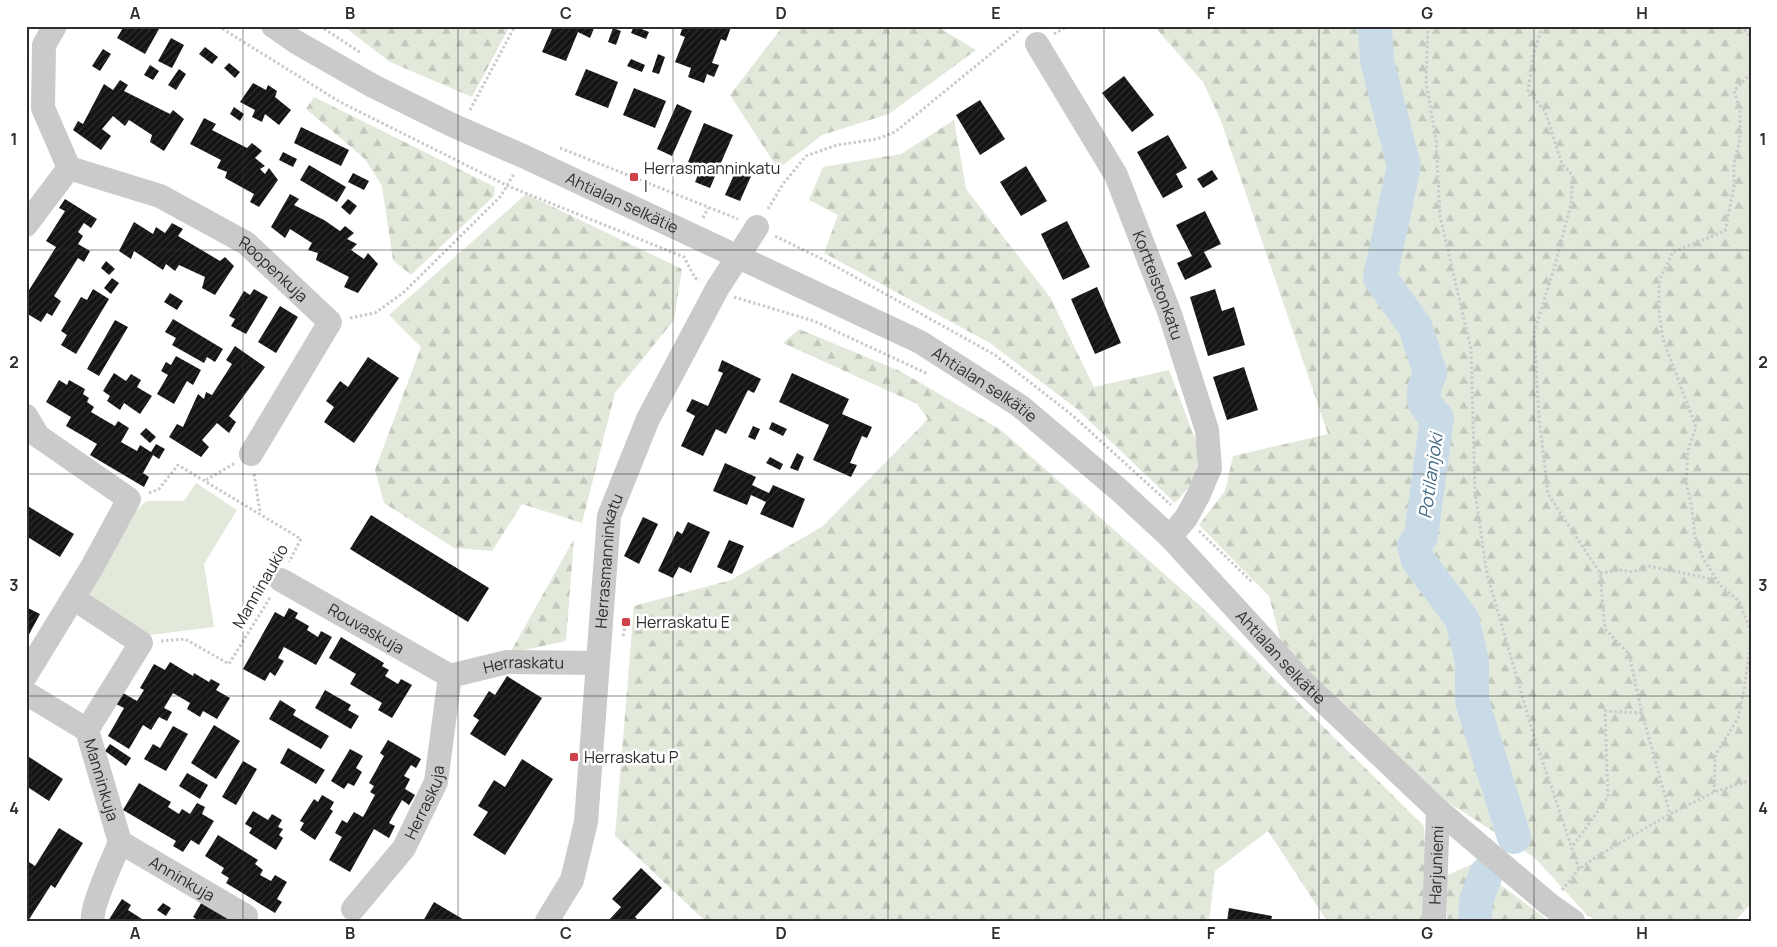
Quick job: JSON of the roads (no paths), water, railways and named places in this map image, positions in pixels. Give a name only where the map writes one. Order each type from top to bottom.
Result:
[{"type":"street","points":[[26,225],[68,168],[43,108],[44,45],[55,26]]},
{"type":"street","name":"Ahtialan selkätie","points":[[273,26],[296,42],[374,86],[452,125],[523,156],[920,342],[1011,401],[1118,489],[1170,537],[1302,681],[1438,810],[1550,905],[1573,921]]},
{"type":"street","name":"Kortteistonkatu","points":[[1031,35],[1116,175],[1170,314],[1207,430],[1210,468],[1186,518],[1170,537]]},
{"type":"street","name":"Roopenkuja","points":[[68,168],[160,196],[246,243],[330,322],[251,454]]},
{"type":"street","name":"Herrasmanninkatu","points":[[547,921],[572,880],[586,822],[609,516],[648,419],[717,289],[757,227]]},
{"type":"street","points":[[26,416],[38,436],[130,499],[92,567],[26,675]]},
{"type":"street","name":"Rouvaskuja","points":[[281,580],[450,676]]},
{"type":"street","name":"Manninkuja","points":[[73,598],[140,643],[87,730],[120,842]]},
{"type":"street","name":"Herraskatu","points":[[450,676],[507,662],[597,664]]},
{"type":"street","name":"Herraskuja","points":[[353,909],[404,848],[436,782],[450,676]]},
{"type":"street","points":[[26,693],[87,730]]},
{"type":"street","name":"Harjuniemi","points":[[1434,921],[1438,810]]},
{"type":"street","points":[[93,921],[92,916],[98,898],[120,842]]},
{"type":"street","name":"Anninkuja","points":[[120,842],[246,916]]},
{"type":"waterway","name":"Potilanjoki","points":[[1375,26],[1377,61],[1404,166],[1380,278],[1415,326],[1430,373],[1424,392],[1425,402],[1437,418],[1421,536],[1414,546],[1418,560],[1462,619],[1472,661],[1472,701],[1514,837]]},
{"type":"waterway","name":"Potilanjoki","points":[[1475,921],[1476,901],[1486,874]]},
{"type":"place","name":"Herrasmanninkatu I","points":[[634,177]]},
{"type":"place","name":"Herraskatu E","points":[[626,622]]},
{"type":"place","name":"Herraskatu P","points":[[574,757]]}]
